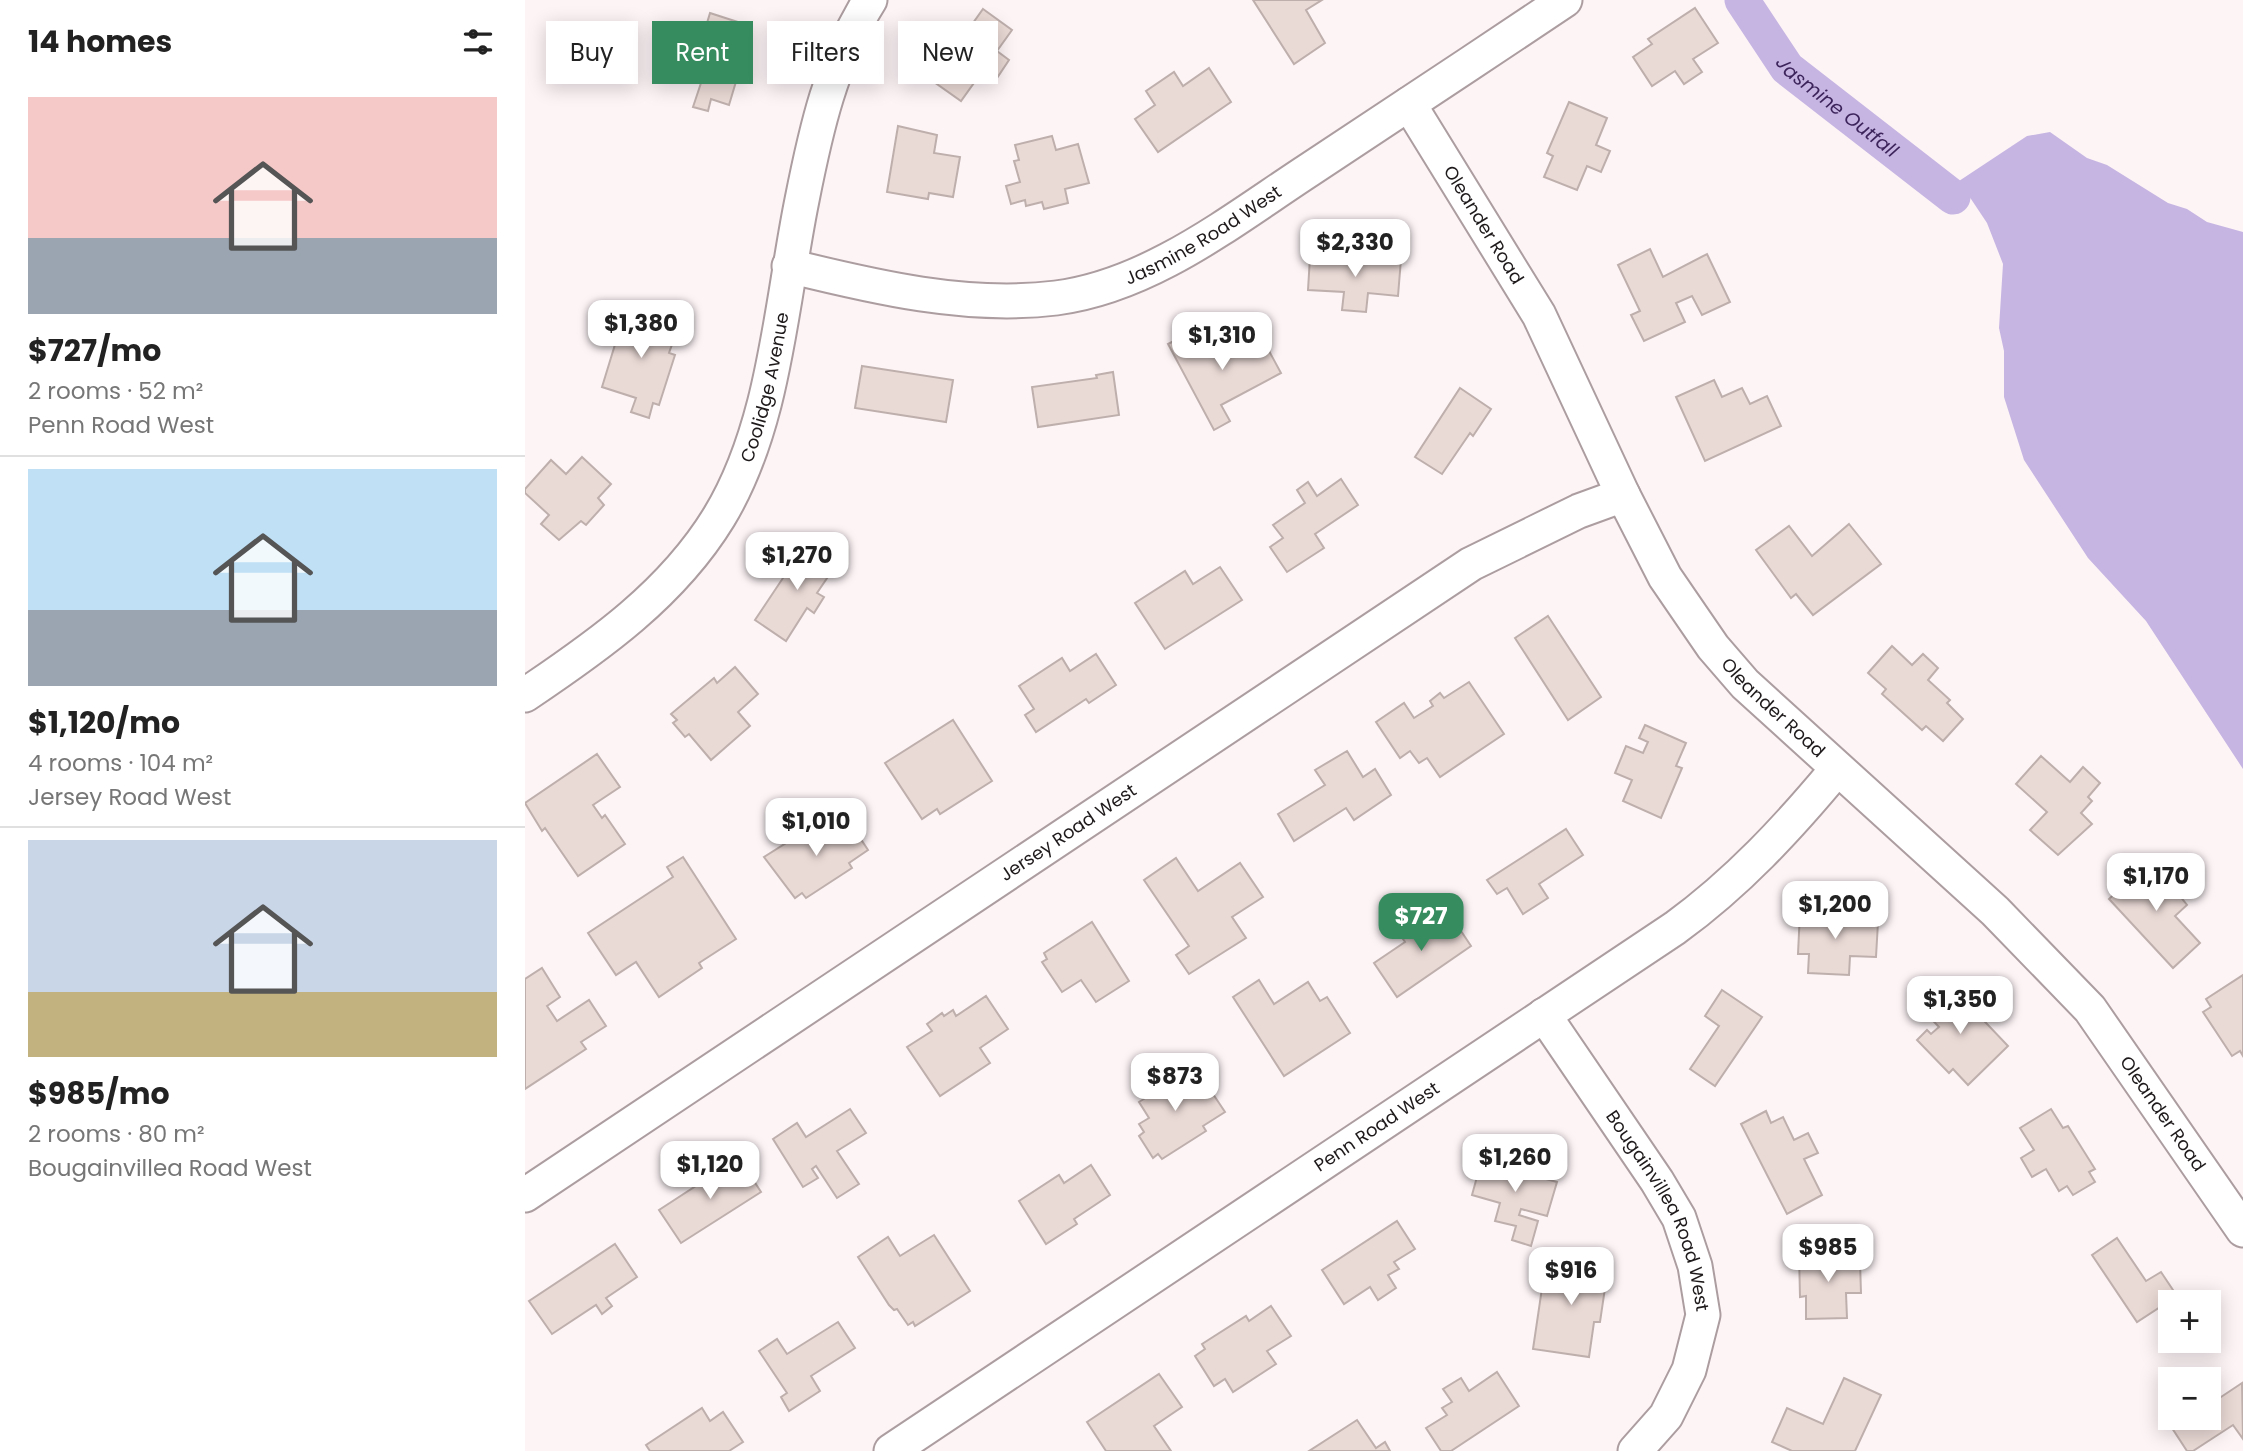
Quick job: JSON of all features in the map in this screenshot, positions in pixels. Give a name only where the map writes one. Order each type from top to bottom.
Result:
[{"type":"street","name":"Coolidge Avenue","points":[[525,695],[591,651],[631,619],[688,560],[719,517],[739,477],[763,400],[780,328],[789,266],[824,101],[839,58],[870,0]]},
{"type":"street","name":"Jasmine Road West","points":[[789,266],[925,294],[1000,302],[1058,298],[1117,283],[1207,236],[1565,0]]},
{"type":"street","name":"Oleander Road","points":[[1409,104],[1539,315],[1623,495],[1665,576],[1713,647],[1745,684],[1995,911],[2066,982],[2090,1009],[2243,1230]]},
{"type":"street","name":"Jersey Road West","points":[[525,1195],[1471,564],[1579,511],[1623,495]]},
{"type":"street","name":"Penn Road West","points":[[891,1451],[1716,898],[1797,817],[1837,769]]},
{"type":"street","name":"Bougainvillea Road West","points":[[1544,1014],[1657,1181],[1679,1218],[1695,1266],[1703,1315],[1689,1370],[1666,1416],[1635,1451]]},
{"type":"shaded area","points":[[2050,132],[2087,158],[2107,165],[2168,203],[2187,209],[2207,222],[2243,232],[2243,769],[2146,621],[2088,558],[2024,460],[2004,397],[2004,351],[1999,328],[2003,264],[1987,223],[1959,181],[2027,136]]},
{"type":"building","points":[[1253,0],[1322,0],[1306,10],[1325,43],[1294,64]]},
{"type":"building","points":[[1695,8],[1718,43],[1693,59],[1702,72],[1684,84],[1675,71],[1652,86],[1633,57],[1652,44],[1648,39]]},
{"type":"building","points":[[983,9],[1012,30],[998,50],[998,21],[974,21]]},
{"type":"building","points":[[710,13],[735,21],[708,21]]},
{"type":"building","points":[[998,52],[1009,60],[998,76]]},
{"type":"building","points":[[1209,68],[1231,102],[1158,152],[1135,119],[1155,105],[1146,91],[1174,72],[1183,86]]},
{"type":"building","points":[[701,84],[735,84],[729,105],[711,99],[708,111],[693,107]]},
{"type":"building","points":[[937,84],[973,84],[961,101]]},
{"type":"building","points":[[1569,102],[1607,118],[1596,145],[1610,151],[1601,172],[1587,166],[1577,190],[1544,177],[1553,156],[1547,153]]},
{"type":"building","points":[[898,126],[937,135],[934,153],[960,157],[953,197],[929,193],[928,199],[887,192]]},
{"type":"building","points":[[1052,136],[1056,150],[1078,144],[1089,183],[1065,189],[1068,203],[1044,209],[1042,202],[1026,206],[1025,200],[1011,204],[1006,186],[1020,182],[1014,161],[1019,160],[1015,145]]},
{"type":"building","points":[[1650,249],[1663,277],[1707,254],[1730,302],[1702,315],[1692,296],[1676,303],[1685,322],[1644,341],[1631,315],[1640,311],[1618,265]]},
{"type":"building","points":[[1310,257],[1369,261],[1369,257],[1401,259],[1398,296],[1368,293],[1366,312],[1342,310],[1344,292],[1308,290]]},
{"type":"building","points":[[620,310],[678,328],[669,353],[675,355],[659,405],[653,403],[649,418],[631,412],[636,398],[602,387],[617,338],[611,337]]},
{"type":"building","points":[[1201,327],[1219,361],[1262,338],[1281,373],[1221,405],[1230,421],[1214,430],[1168,344]]},
{"type":"building","points":[[862,366],[953,380],[946,422],[855,408]]},
{"type":"building","points":[[1113,372],[1119,415],[1038,427],[1032,387],[1097,378],[1096,375]]},
{"type":"building","points":[[1714,380],[1722,397],[1742,388],[1750,404],[1767,396],[1781,426],[1705,461],[1676,397]]},
{"type":"building","points":[[1460,388],[1491,409],[1473,436],[1470,433],[1442,474],[1415,457]]},
{"type":"building","points":[[582,457],[611,484],[598,498],[604,505],[586,525],[581,521],[559,540],[541,524],[549,515],[525,493],[525,489],[551,460],[566,474]]},
{"type":"building","points":[[1341,479],[1358,505],[1315,534],[1324,548],[1287,572],[1270,547],[1283,538],[1273,525],[1305,503],[1297,490],[1308,482],[1317,496]]},
{"type":"building","points":[[1849,524],[1881,564],[1813,615],[1796,594],[1791,598],[1756,550],[1789,526],[1812,556]]},
{"type":"building","points":[[807,542],[838,562],[817,593],[824,597],[814,613],[807,608],[786,641],[755,620]]},
{"type":"building","points":[[1220,567],[1242,600],[1165,649],[1135,603],[1185,571],[1193,584]]},
{"type":"building","points":[[1548,616],[1601,697],[1568,720],[1515,638]]},
{"type":"building","points":[[1892,646],[1912,665],[1923,654],[1938,668],[1928,680],[1950,700],[1947,703],[1963,719],[1943,741],[1926,726],[1922,730],[1882,694],[1886,689],[1868,673]]},
{"type":"building","points":[[1096,654],[1116,685],[1089,703],[1086,699],[1036,732],[1025,715],[1034,709],[1019,686],[1062,658],[1070,671]]},
{"type":"building","points":[[735,667],[758,694],[738,712],[750,726],[711,760],[689,734],[685,737],[673,723],[677,720],[671,714],[714,678],[717,683]]},
{"type":"building","points":[[1469,682],[1504,734],[1440,777],[1427,758],[1419,763],[1410,751],[1400,758],[1376,722],[1404,703],[1414,718],[1433,706],[1430,701],[1440,693],[1444,698]]},
{"type":"building","points":[[953,720],[992,781],[940,814],[937,809],[922,819],[885,763]]},
{"type":"building","points":[[1645,725],[1686,743],[1676,766],[1682,768],[1661,818],[1623,801],[1632,780],[1615,773],[1626,746],[1643,753],[1648,742],[1639,738]]},
{"type":"building","points":[[1347,751],[1363,777],[1375,769],[1391,795],[1354,820],[1346,808],[1294,841],[1278,814],[1325,785],[1315,770]]},
{"type":"building","points":[[597,754],[620,787],[593,805],[602,818],[605,815],[625,844],[578,876],[545,828],[542,831],[525,803]]},
{"type":"building","points":[[2041,756],[2070,782],[2083,767],[2100,783],[2088,797],[2092,801],[2081,813],[2092,824],[2058,855],[2030,830],[2047,812],[2016,784]]},
{"type":"building","points":[[849,821],[868,850],[849,863],[852,868],[806,898],[802,893],[795,898],[764,857],[818,823],[826,836]]},
{"type":"building","points":[[1566,829],[1583,855],[1539,884],[1548,898],[1523,914],[1507,888],[1497,894],[1487,880]]},
{"type":"building","points":[[683,857],[736,939],[699,963],[702,968],[659,997],[636,962],[616,975],[588,933],[673,877],[667,867]]},
{"type":"building","points":[[1176,858],[1198,891],[1240,863],[1263,897],[1232,917],[1246,938],[1189,974],[1176,955],[1189,946],[1144,880]]},
{"type":"building","points":[[2151,860],[2187,905],[2175,916],[2200,943],[2173,968],[2109,899]]},
{"type":"building","points":[[1800,912],[1855,914],[1855,921],[1878,922],[1876,957],[1850,956],[1849,975],[1808,973],[1809,954],[1798,954]]},
{"type":"building","points":[[1449,913],[1471,946],[1397,997],[1374,963],[1405,942],[1397,930],[1414,918],[1423,931]]},
{"type":"building","points":[[1092,922],[1129,981],[1096,1002],[1081,980],[1062,992],[1042,962],[1047,959],[1044,953]]},
{"type":"building","points":[[542,968],[560,997],[547,1006],[557,1021],[589,1000],[606,1026],[581,1042],[586,1049],[525,1089],[525,979]]},
{"type":"building","points":[[2243,975],[2243,1056],[2240,1051],[2232,1056],[2203,1012],[2211,1007],[2206,999]]},
{"type":"building","points":[[1259,980],[1274,1004],[1308,982],[1320,1001],[1327,997],[1350,1033],[1284,1076],[1233,997]]},
{"type":"building","points":[[1949,984],[2008,1046],[1968,1085],[1953,1069],[1949,1073],[1917,1040],[1927,1030],[1931,1034],[1939,1027],[1922,1009]]},
{"type":"building","points":[[1722,990],[1762,1017],[1715,1086],[1690,1069],[1719,1026],[1705,1016]]},
{"type":"building","points":[[986,996],[1008,1029],[980,1048],[990,1063],[940,1096],[907,1047],[932,1031],[927,1024],[942,1013],[944,1016],[953,1010],[956,1016]]},
{"type":"building","points":[[1160,1060],[1183,1096],[1205,1082],[1225,1112],[1203,1126],[1206,1131],[1162,1159],[1158,1154],[1153,1158],[1139,1136],[1144,1132],[1139,1124],[1149,1118],[1139,1102],[1155,1092],[1142,1072]]},
{"type":"building","points":[[850,1109],[866,1133],[837,1151],[859,1184],[837,1198],[816,1166],[812,1169],[818,1178],[803,1187],[773,1139],[797,1123],[806,1137]]},
{"type":"building","points":[[2051,1109],[2063,1128],[2068,1126],[2095,1169],[2089,1172],[2095,1182],[2073,1195],[2067,1186],[2059,1191],[2046,1169],[2032,1177],[2021,1158],[2034,1150],[2020,1128]]},
{"type":"building","points":[[1766,1111],[1771,1123],[1783,1117],[1794,1140],[1808,1133],[1818,1153],[1804,1159],[1822,1195],[1787,1214],[1741,1124]]},
{"type":"building","points":[[1483,1155],[1537,1170],[1535,1176],[1557,1182],[1547,1216],[1521,1209],[1519,1215],[1538,1221],[1531,1246],[1512,1240],[1516,1226],[1495,1221],[1500,1203],[1472,1195]]},
{"type":"building","points":[[739,1158],[761,1192],[681,1243],[659,1210]]},
{"type":"building","points":[[1091,1165],[1110,1195],[1074,1219],[1077,1224],[1046,1244],[1019,1201],[1059,1175],[1064,1183]]},
{"type":"building","points":[[1397,1221],[1415,1249],[1394,1262],[1399,1269],[1388,1275],[1396,1288],[1378,1300],[1370,1287],[1344,1304],[1322,1270]]},
{"type":"building","points":[[934,1235],[970,1291],[915,1326],[913,1322],[908,1325],[897,1309],[894,1310],[889,1305],[858,1257],[888,1237],[900,1256]]},
{"type":"building","points":[[2117,1238],[2146,1281],[2161,1272],[2173,1290],[2158,1290],[2158,1308],[2137,1322],[2092,1255]]},
{"type":"building","points":[[615,1244],[637,1277],[606,1298],[612,1306],[602,1314],[596,1305],[552,1334],[529,1301]]},
{"type":"building","points":[[1845,1252],[1845,1263],[1860,1262],[1861,1293],[1846,1293],[1847,1318],[1806,1319],[1806,1296],[1800,1297],[1799,1253]]},
{"type":"building","points":[[1588,1259],[1609,1261],[1600,1322],[1594,1322],[1589,1357],[1533,1349],[1545,1268],[1567,1271],[1569,1261],[1587,1262]]},
{"type":"building","points":[[1271,1306],[1291,1336],[1267,1351],[1276,1364],[1233,1392],[1225,1379],[1214,1386],[1195,1356],[1205,1349],[1202,1344],[1246,1316],[1249,1321]]},
{"type":"building","points":[[838,1322],[855,1348],[811,1376],[820,1391],[789,1411],[781,1397],[787,1393],[759,1351],[777,1339],[787,1354]]},
{"type":"building","points":[[1497,1372],[1519,1406],[1451,1451],[1441,1451],[1426,1428],[1447,1415],[1442,1408],[1452,1402],[1443,1389],[1461,1378],[1469,1391]]},
{"type":"building","points":[[1159,1374],[1182,1407],[1154,1426],[1171,1451],[1106,1451],[1087,1422]]},
{"type":"building","points":[[1844,1378],[1881,1395],[1855,1451],[1792,1451],[1772,1442],[1787,1408],[1823,1424]]},
{"type":"building","points":[[2242,1383],[2243,1439],[2233,1425],[2193,1451],[2187,1451],[2173,1430],[2221,1430],[2221,1397]]},
{"type":"building","points":[[702,1408],[710,1421],[723,1412],[743,1442],[729,1451],[650,1451],[646,1445]]},
{"type":"building","points":[[1357,1420],[1376,1448],[1385,1442],[1390,1451],[1309,1451]]},
{"type":"waterway","name":"Jasmine Outfall","points":[[1742,0],[1787,68],[1953,197]]}]
